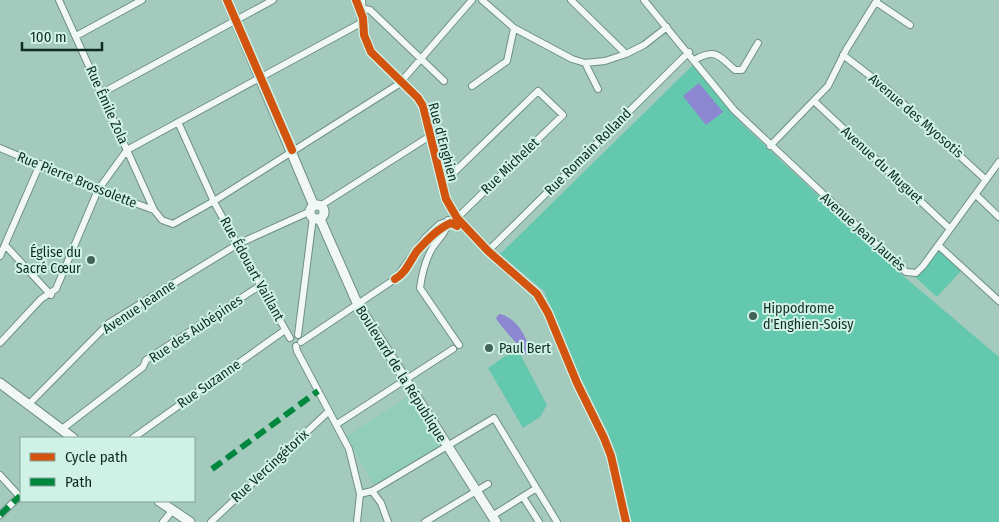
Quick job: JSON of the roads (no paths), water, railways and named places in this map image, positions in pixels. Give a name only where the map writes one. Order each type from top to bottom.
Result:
[{"type":"street","name":"Rue Émile Zola","points":[[59,0],[154,210]]},
{"type":"street","points":[[76,36],[142,0]]},
{"type":"street","name":"Boulevard de la République","points":[[227,0],[292,150],[316,212],[358,306],[494,519]]},
{"type":"street","points":[[102,93],[273,0]]},
{"type":"street","name":"Rue Pierre Brossolette","points":[[0,148],[98,190],[154,210],[162,220],[176,224],[402,82],[472,0]]},
{"type":"street","points":[[482,0],[514,28],[572,59],[585,63],[606,61],[626,54],[644,45],[667,27]]},
{"type":"street","points":[[571,0],[626,54]]},
{"type":"street","name":"Avenue Jean Jaurès","points":[[644,0],[689,52],[734,110],[770,146],[906,272],[916,273],[939,246],[999,162]]},
{"type":"street","points":[[770,146],[828,86],[843,55],[877,1],[910,25]]},
{"type":"street","points":[[359,3],[370,10],[444,81]]},
{"type":"street","name":"Rue d'Enghien","points":[[359,3],[363,18],[364,35],[371,52],[402,82],[423,106],[441,185],[453,219],[537,294],[548,313],[576,383],[604,438],[626,522]]},
{"type":"street","points":[[0,342],[41,299],[51,295],[56,289],[98,190],[127,150],[354,27],[363,18]]},
{"type":"street","points":[[354,27],[359,27],[364,35]]},
{"type":"street","points":[[472,86],[507,61],[514,28]]},
{"type":"street","points":[[694,60],[708,53],[714,53],[735,70],[742,70],[758,43]]},
{"type":"street","name":"Rue Romain Rolland","points":[[488,252],[689,52]]},
{"type":"street","name":"Avenue des Myosotis","points":[[843,55],[886,88],[986,180]]},
{"type":"street","points":[[585,63],[598,89]]},
{"type":"street","name":"Rue Michelet","points":[[441,185],[538,91],[563,115],[453,219]]},
{"type":"street","name":"Avenue du Muguet","points":[[814,101],[950,229]]},
{"type":"street","name":"Rue Édouart Vaillant","points":[[178,122],[214,201],[290,338],[291,344],[298,341]]},
{"type":"street","name":"Avenue Jeanne","points":[[29,404],[109,323],[238,244],[316,212],[430,136]]},
{"type":"street","points":[[0,256],[6,246],[40,164]]},
{"type":"street","points":[[976,195],[999,217]]},
{"type":"street","points":[[298,341],[316,212]]},
{"type":"street","points":[[298,341],[358,306],[396,279],[414,250],[440,224],[453,219]]},
{"type":"street","points":[[453,219],[423,267],[420,288],[459,345]]},
{"type":"street","points":[[6,246],[51,295]]},
{"type":"street","points":[[939,246],[999,301]]},
{"type":"street","name":"Rue des Aubépines","points":[[62,429],[142,367],[146,360],[261,285]]},
{"type":"street","name":"Rue Suzanne","points":[[134,437],[285,330]]},
{"type":"street","points":[[290,338],[298,341]]},
{"type":"street","name":"Rue Édouart Vaillant","points":[[298,341],[296,351],[337,424],[351,454],[360,494]]},
{"type":"street","points":[[337,424],[452,349]]},
{"type":"street","points":[[0,383],[71,437]]},
{"type":"street","name":"Rue Vercingétorix","points":[[211,522],[329,411]]},
{"type":"street","points":[[356,522],[360,494],[372,491],[494,418],[535,489],[557,522]]},
{"type":"street","points":[[0,475],[20,496]]},
{"type":"street","points":[[425,522],[488,484]]},
{"type":"street","points":[[494,519],[535,489]]},
{"type":"street","points":[[372,491],[381,503],[388,522]]},
{"type":"street","points":[[522,497],[539,522]]},
{"type":"street","points":[[0,515],[20,498]]},
{"type":"street","points":[[161,502],[190,522]]},
{"type":"street","points":[[163,522],[173,510]]},
{"type":"place","name":"Église du Sacré Cœur","points":[[91,260]]},
{"type":"place","name":"Hippodrome d'Enghien-Soisy","points":[[753,316]]},
{"type":"place","name":"Paul Bert","points":[[489,348]]}]
